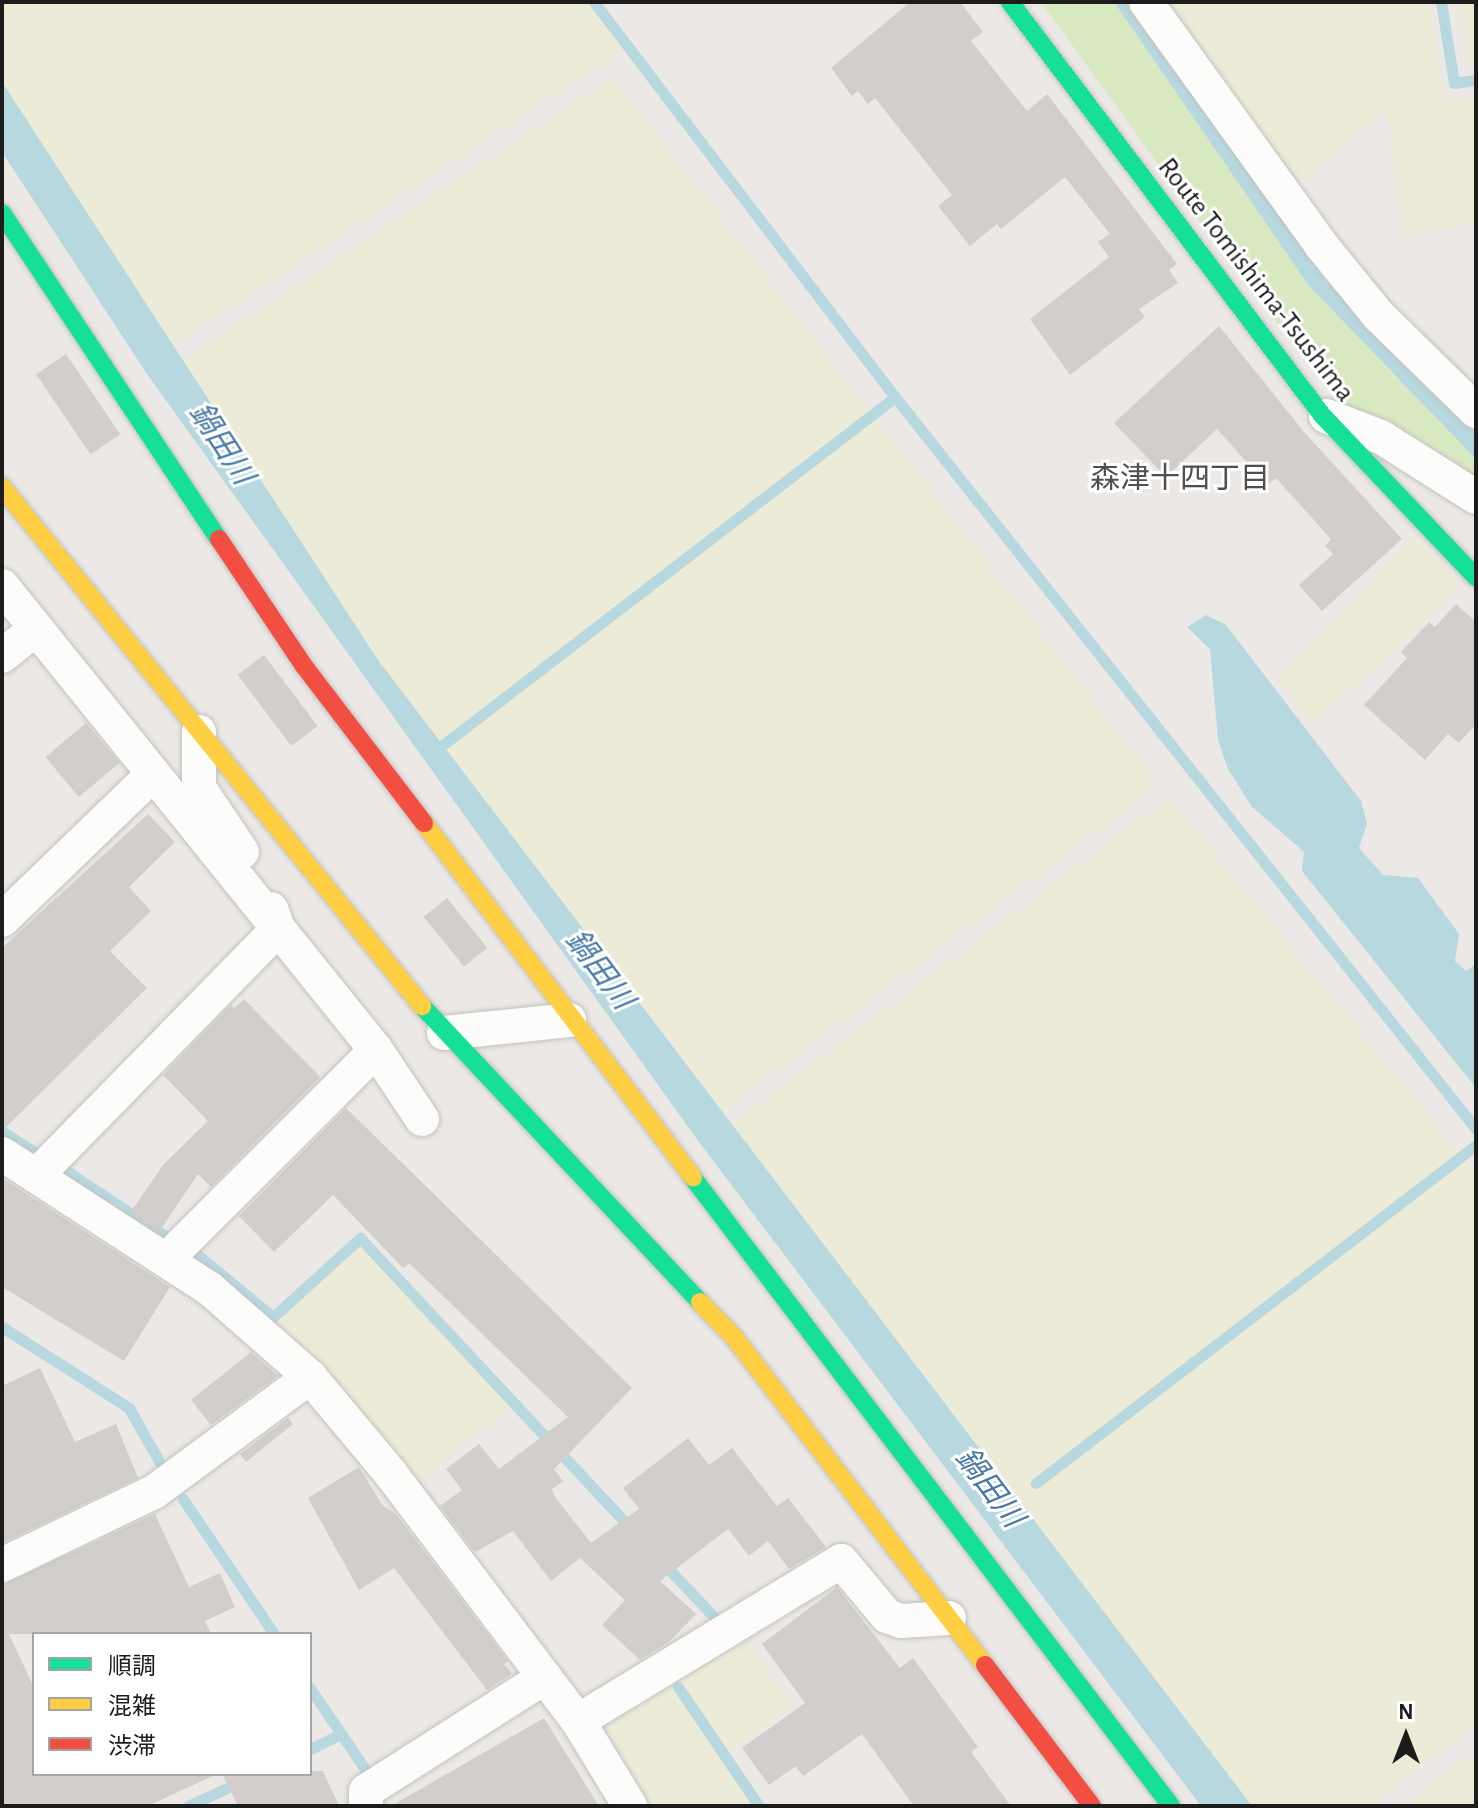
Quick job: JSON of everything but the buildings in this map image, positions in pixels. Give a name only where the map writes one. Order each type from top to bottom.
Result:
[{"type":"street","name":"Route Tomishima-Tsushima","points":[[1010,2],[1322,415],[1476,577]]},
{"type":"street","points":[[1146,2],[1331,257],[1379,316],[1476,411]]},
{"type":"street","points":[[2,213],[304,666],[569,1020],[1171,1806]]},
{"type":"street","points":[[1322,415],[1381,437],[1476,497]]},
{"type":"street","points":[[2,487],[444,1033],[734,1337],[1092,1806]]},
{"type":"street","points":[[2,586],[376,1050],[422,1119]]},
{"type":"street","points":[[2,656],[36,629]]},
{"type":"street","points":[[199,732],[199,788],[261,880],[278,929]]},
{"type":"street","points":[[2,920],[153,774]]},
{"type":"street","points":[[36,1176],[278,929]]},
{"type":"street","points":[[444,1033],[569,1020]]},
{"type":"street","points":[[166,1260],[376,1050]]},
{"type":"street","points":[[2,1154],[210,1289],[310,1377],[391,1474],[578,1721],[630,1806]]},
{"type":"street","points":[[2,1565],[154,1492],[310,1377]]},
{"type":"street","points":[[578,1721],[841,1561],[887,1616],[901,1621],[949,1618]]},
{"type":"street","points":[[366,1806],[366,1791],[545,1677]]},
{"type":"green space","points":[[2,2],[594,2],[628,47],[172,345],[2,82]]},
{"type":"green space","points":[[1041,2],[1114,2],[1309,286],[1476,459],[1476,477],[1386,432],[1339,399],[1239,276]]},
{"type":"green space","points":[[1160,2],[1429,2],[1446,101],[1476,96],[1476,224],[1404,234],[1387,111],[1294,185]]},
{"type":"green space","points":[[1458,2],[1476,2],[1476,67],[1470,68]]},
{"type":"green space","points":[[612,77],[1158,785],[722,1111],[378,660],[183,361]]},
{"type":"green space","points":[[1415,537],[1461,585],[1313,725],[1278,677]]},
{"type":"green space","points":[[1169,798],[1476,1174],[1476,1724],[1369,1806],[1252,1806],[732,1125]]},
{"type":"green space","points":[[360,1238],[514,1403],[418,1483],[324,1367],[273,1317]]},
{"type":"green space","points":[[744,1637],[793,1706],[725,1755],[759,1806],[654,1806],[606,1728]]},
{"type":"green space","points":[[1476,1750],[1476,1806],[1404,1806]]},
{"type":"water","points":[[1114,2],[1133,2],[1326,281],[1476,433],[1476,459],[1309,286]]},
{"type":"water","name":"鍋田川","points":[[2,82],[378,660],[1252,1806],[1201,1806],[699,1142],[147,374],[2,152]]},
{"type":"water","points":[[1206,615],[1226,625],[1361,801],[1367,824],[1359,848],[1383,875],[1418,878],[1459,934],[1455,961],[1466,971],[1476,964],[1476,1088],[1302,871],[1304,852],[1252,807],[1228,769],[1218,740],[1210,649],[1187,627]]},
{"type":"waterway","points":[[594,2],[895,397],[1476,1129]]},
{"type":"waterway","points":[[1441,2],[1454,83],[1476,80]]},
{"type":"waterway","points":[[444,744],[895,397]]},
{"type":"waterway","points":[[2,1131],[36,1153]]},
{"type":"waterway","points":[[1036,1483],[1476,1145]]},
{"type":"waterway","points":[[65,1170],[168,1238]]},
{"type":"waterway","points":[[193,1251],[273,1317],[360,1238],[632,1530]]},
{"type":"waterway","points":[[2,1327],[129,1408],[160,1463]]},
{"type":"waterway","points":[[183,1499],[273,1632]]},
{"type":"waterway","points":[[663,1563],[714,1617]]},
{"type":"waterway","points":[[678,1687],[759,1806]]},
{"type":"waterway","points":[[312,1691],[369,1775]]},
{"type":"waterway","points":[[312,1748],[341,1734]]},
{"type":"waterway","points":[[188,1806],[242,1781]]},
{"type":"traffic: fast","points":[[1010,2],[1322,415],[1476,577]]},
{"type":"traffic: fast","points":[[2,213],[219,539]]},
{"type":"traffic: fast","points":[[422,1006],[700,1302]]},
{"type":"traffic: fast","points":[[693,1178],[1171,1806]]},
{"type":"traffic: slow","points":[[2,487],[422,1006]]},
{"type":"traffic: slow","points":[[424,823],[693,1178]]},
{"type":"traffic: slow","points":[[700,1302],[734,1337],[985,1665]]},
{"type":"traffic: jam","points":[[219,539],[304,666],[424,823]]},
{"type":"traffic: jam","points":[[985,1665],[1092,1806]]},
{"type":"district","name":"森津十四丁目","points":[[1180,479]]}]
